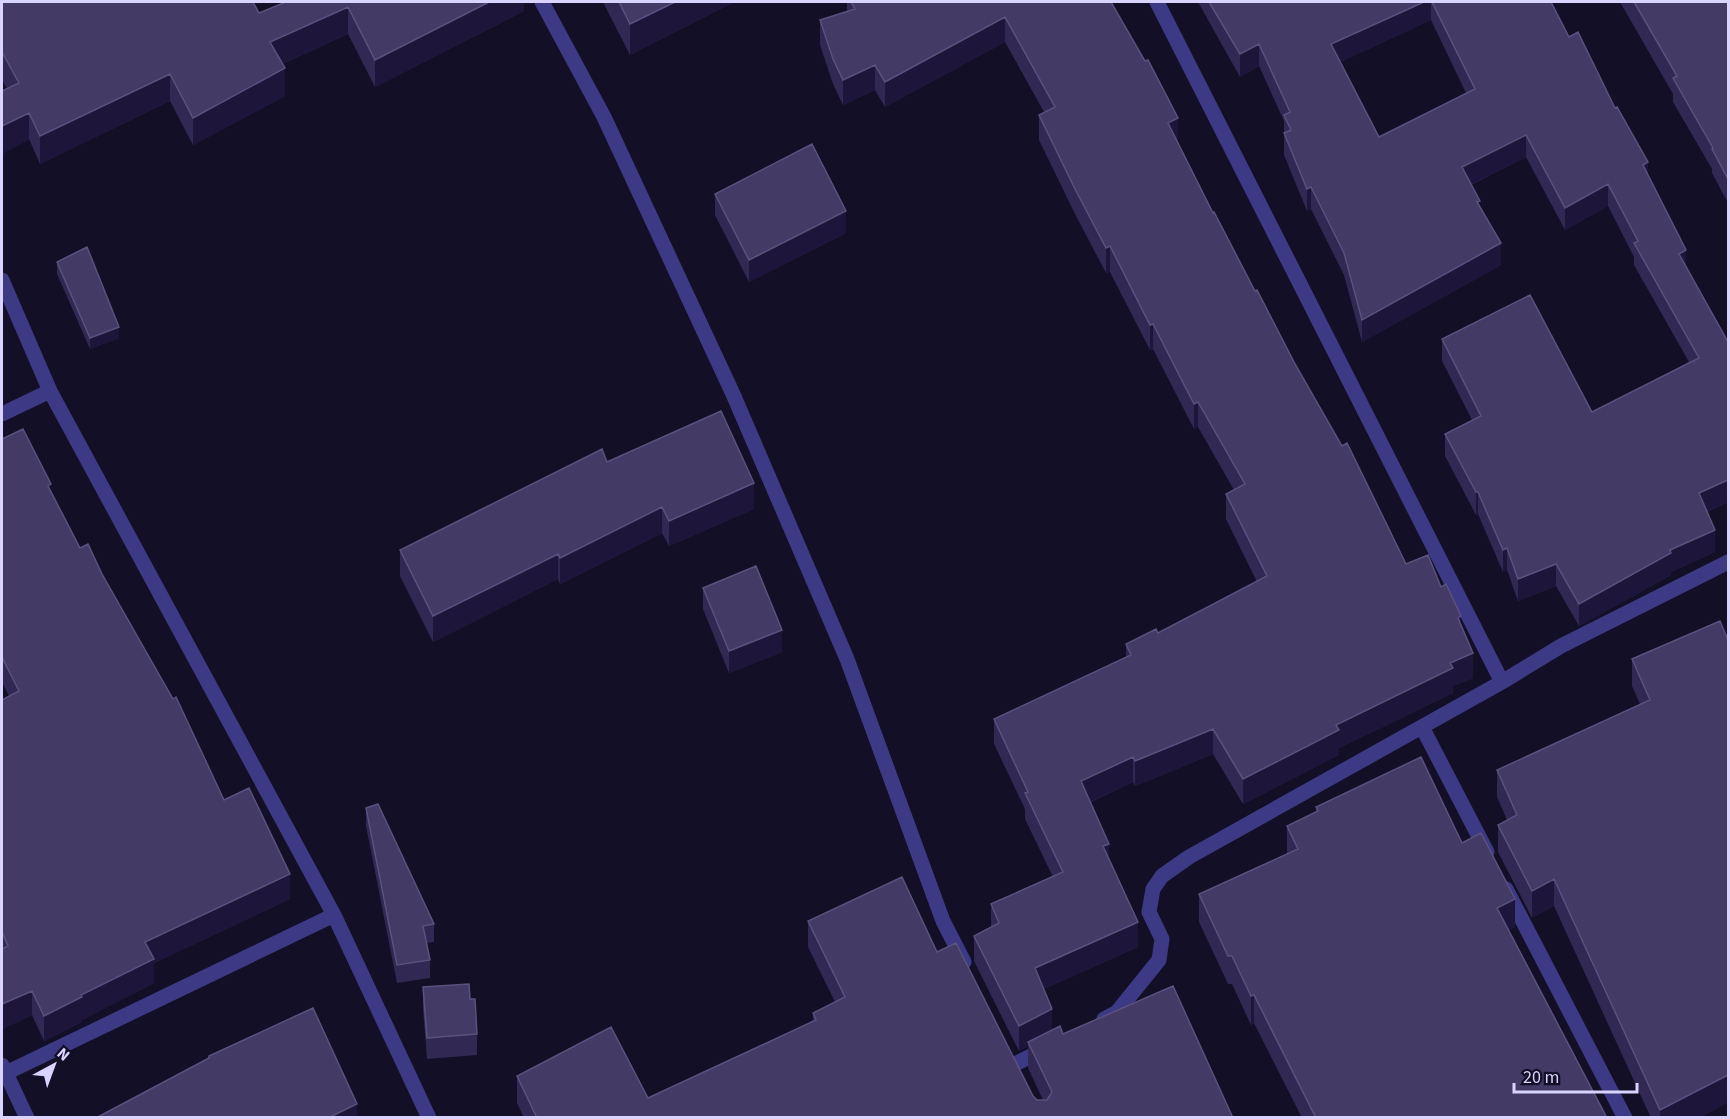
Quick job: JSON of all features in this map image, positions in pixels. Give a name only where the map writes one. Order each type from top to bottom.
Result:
[{"type":"street","points":[[542,2],[604,117],[733,394],[847,658],[943,921],[969,972]]},
{"type":"street","points":[[1157,2],[1502,682]]},
{"type":"street","points":[[2,280],[50,391],[334,915],[429,1118]]},
{"type":"street","points":[[2,414],[50,391]]},
{"type":"street","points":[[1087,1028],[1118,1012],[1159,960],[1162,939],[1149,912],[1153,889],[1162,876],[1189,857],[1502,682],[1561,646],[1728,561]]},
{"type":"street","points":[[1422,727],[1624,1118]]},
{"type":"street","points":[[27,1118],[4,1069],[334,915]]},
{"type":"street","points":[[1015,1064],[1056,1044]]},
{"type":"building","points":[[2,2],[253,2],[259,13],[286,2],[489,2],[375,60],[348,7],[270,42],[285,68],[193,118],[170,74],[40,136],[29,113],[2,126],[2,91],[19,83],[2,52]]},
{"type":"building","points":[[619,2],[675,2],[630,24]]},
{"type":"building","points":[[851,2],[1111,2],[1145,61],[1148,60],[1178,118],[1168,123],[1213,213],[1342,446],[1347,443],[1406,564],[1428,555],[1441,587],[1446,584],[1461,616],[1458,618],[1473,653],[1450,663],[1453,668],[1336,725],[1339,730],[1243,779],[1213,729],[1135,761],[1133,757],[1081,781],[1109,844],[1103,846],[1138,922],[1035,968],[1052,1009],[1019,1026],[974,936],[999,923],[991,904],[1063,872],[1025,793],[1028,792],[994,719],[1131,655],[1126,644],[1156,629],[1158,633],[1267,576],[1226,494],[1245,484],[1198,402],[1194,404],[1110,246],[1106,248],[1075,189],[1039,115],[1055,107],[1005,17],[885,82],[875,65],[843,80],[833,59],[820,20],[855,9]]},
{"type":"building","points":[[1209,2],[1424,2],[1331,44],[1379,137],[1475,89],[1432,2],[1551,2],[1569,37],[1578,32],[1615,108],[1617,107],[1648,162],[1643,165],[1686,250],[1679,254],[1728,342],[1728,480],[1699,493],[1715,530],[1670,550],[1671,553],[1579,604],[1556,564],[1518,579],[1507,548],[1503,550],[1478,492],[1445,434],[1481,416],[1442,339],[1530,295],[1592,412],[1699,358],[1634,243],[1638,241],[1608,184],[1565,208],[1526,135],[1462,167],[1480,201],[1477,202],[1501,243],[1362,320],[1344,253],[1311,187],[1307,189],[1284,133],[1291,130],[1284,115],[1290,112],[1259,44],[1240,54]]},
{"type":"building","points":[[1634,2],[1728,2],[1728,179],[1673,78],[1677,76]]},
{"type":"building","points":[[812,144],[846,211],[749,260],[715,194]]},
{"type":"building","points":[[87,247],[119,327],[90,338],[57,262]]},
{"type":"building","points":[[721,411],[754,483],[669,521],[662,507],[560,558],[558,554],[433,616],[400,550],[602,449],[607,462]]},
{"type":"building","points":[[23,429],[51,484],[48,486],[80,548],[88,544],[102,574],[173,699],[176,697],[224,800],[249,788],[290,874],[145,942],[154,959],[44,1016],[32,991],[2,1004],[2,949],[8,946],[2,932],[2,700],[19,691],[2,657],[2,439]]},
{"type":"building","points":[[756,566],[782,630],[729,651],[703,588]]},
{"type":"building","points":[[1720,621],[1728,640],[1728,1075],[1660,1110],[1554,879],[1532,891],[1498,825],[1517,815],[1497,770],[1650,700],[1632,659]]},
{"type":"building","points":[[1421,757],[1462,843],[1481,833],[1515,899],[1497,908],[1607,1118],[1316,1118],[1254,995],[1251,996],[1232,956],[1228,956],[1199,894],[1298,849],[1287,826],[1318,811],[1316,807]]},
{"type":"building","points":[[378,804],[434,924],[423,926],[430,960],[397,965],[366,808]]},
{"type":"building","points":[[902,877],[937,952],[956,943],[1037,1100],[1047,1100],[1052,1092],[1028,1042],[1060,1026],[1063,1034],[1173,986],[1233,1118],[537,1118],[517,1076],[611,1027],[648,1098],[816,1020],[813,1013],[845,997],[808,921]]},
{"type":"building","points":[[469,984],[470,999],[475,999],[477,1034],[427,1038],[423,987]]},
{"type":"building","points":[[313,1008],[357,1104],[328,1118],[96,1118],[209,1056]]}]
